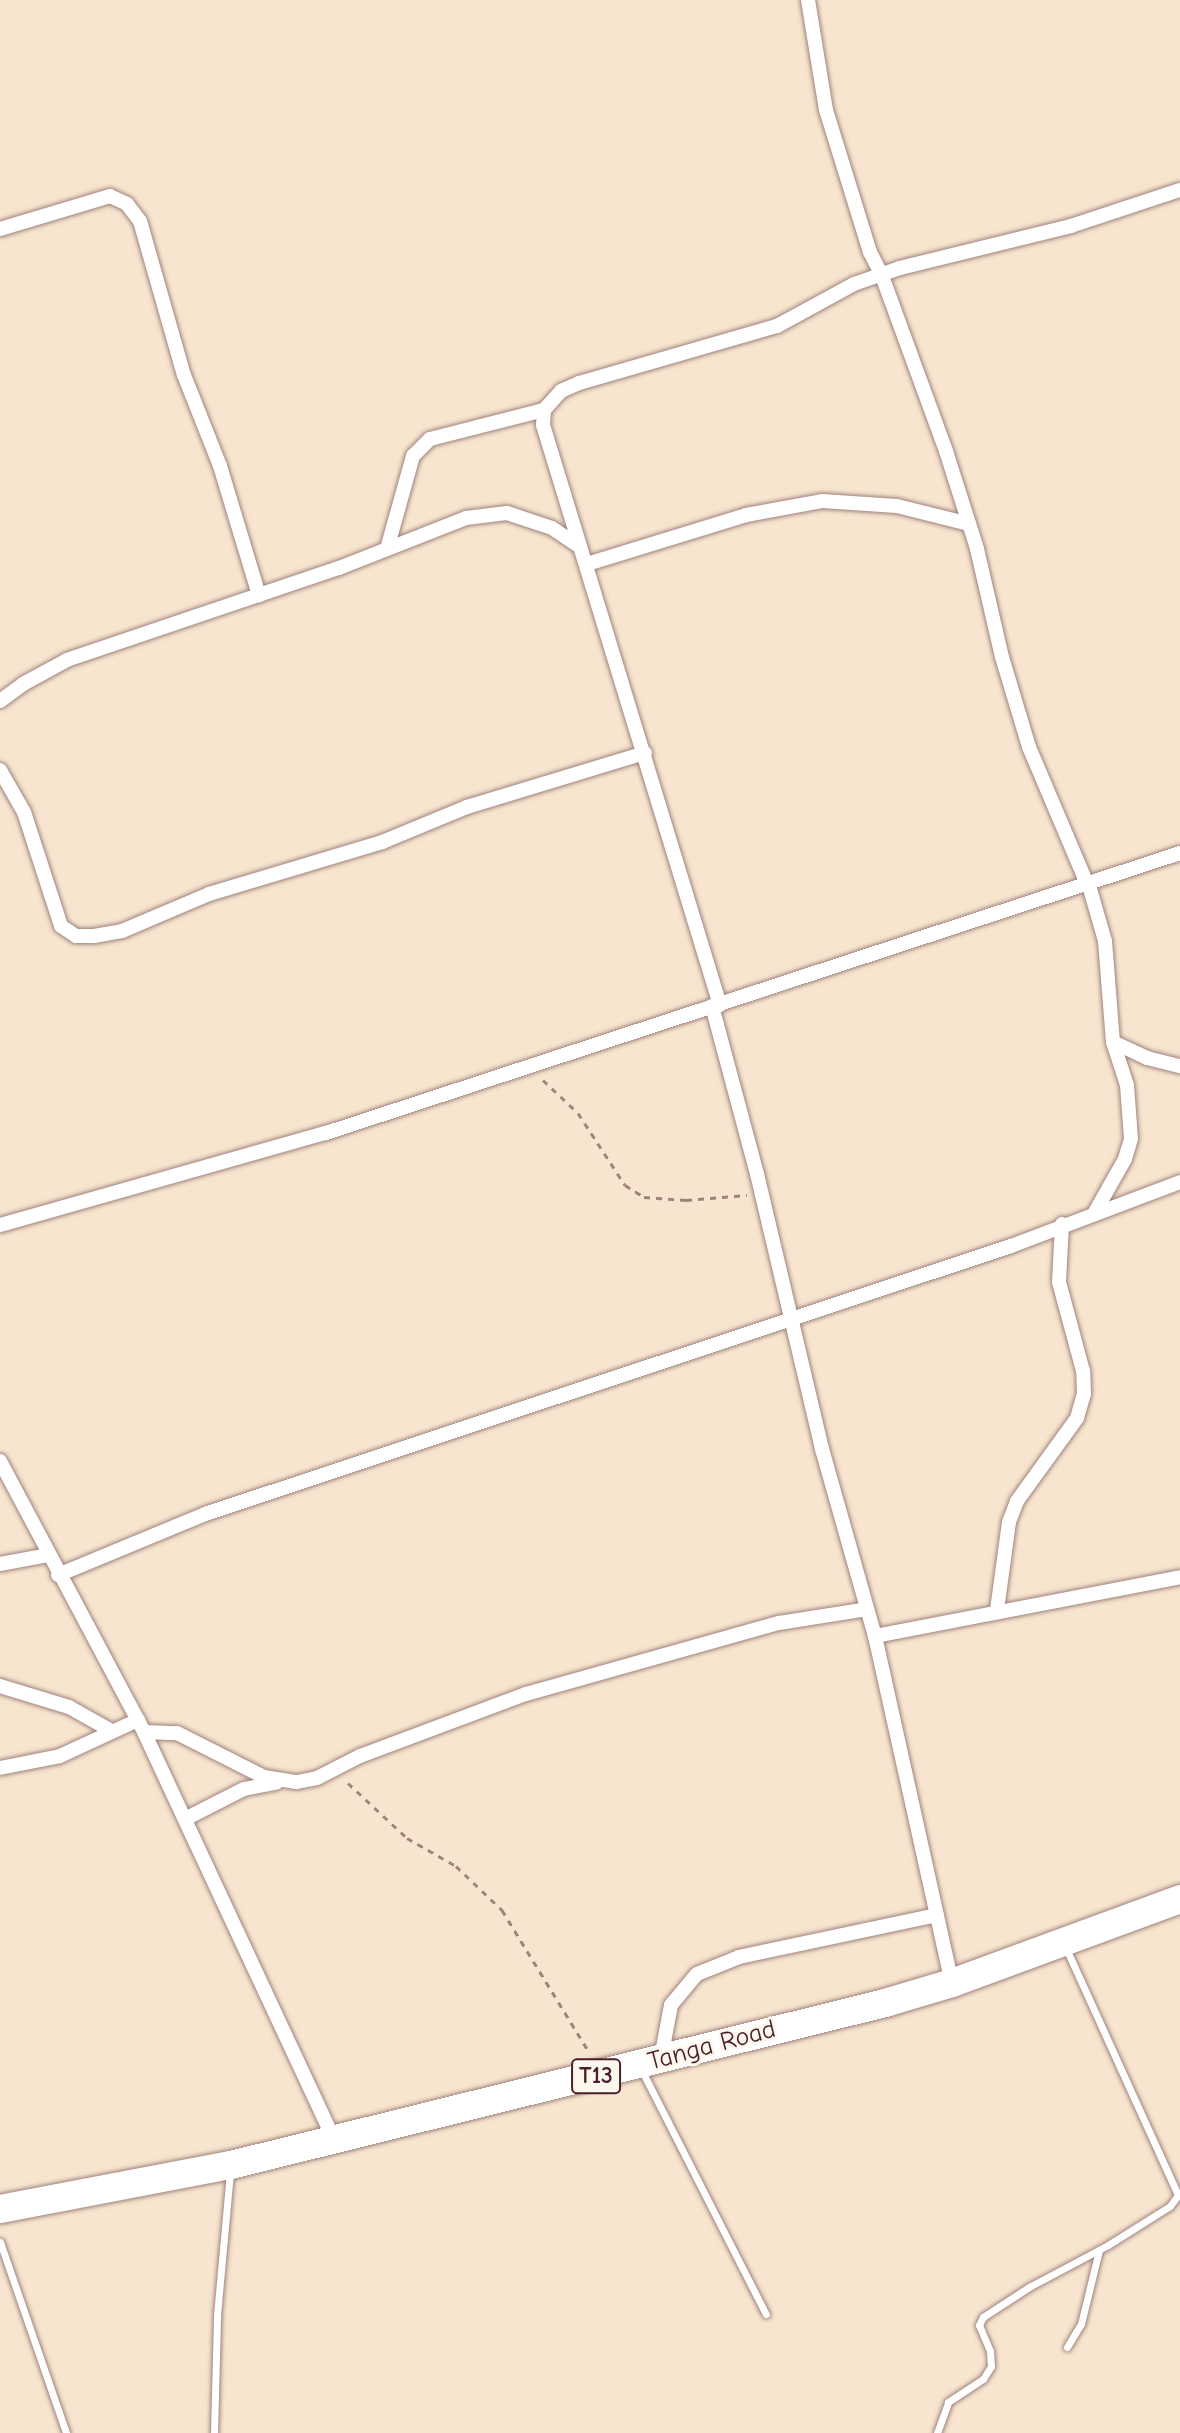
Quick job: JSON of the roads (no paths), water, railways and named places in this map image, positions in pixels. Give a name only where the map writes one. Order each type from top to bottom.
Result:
[{"type":"highway","name":"Tanga Road","points":[[0,2209],[231,2165],[605,2074],[952,1983],[1180,1899]]},
{"type":"street","points":[[808,0],[826,110],[870,252],[882,276],[969,524],[1029,747],[1087,882],[1105,941],[1113,1042],[1127,1085],[1131,1139],[1125,1159],[1095,1212]]},
{"type":"street","points":[[387,549],[413,456],[430,439],[544,410],[561,391],[579,383],[777,326],[854,284],[900,268],[1071,226],[1180,190]]},
{"type":"street","points":[[0,229],[110,196],[127,204],[140,221],[184,375],[220,466],[259,595]]},
{"type":"street","points":[[544,410],[543,425],[645,753],[716,1005],[791,1320],[875,1636],[952,1983]]},
{"type":"street","points":[[587,564],[746,515],[822,501],[897,506],[969,524]]},
{"type":"street","points":[[0,701],[67,660],[259,595],[466,518],[507,513],[552,528],[580,547]]},
{"type":"street","points":[[0,770],[24,812],[61,926],[76,936],[94,936],[122,931],[209,894],[382,842],[467,807],[645,753]]},
{"type":"street","points":[[1156,860],[1180,842]]},
{"type":"street","points":[[0,1225],[326,1133],[1180,853]]},
{"type":"street","points":[[1113,1042],[1147,1058],[1180,1066]]},
{"type":"street","points":[[58,1575],[222,1509],[1011,1246],[1062,1224],[1180,1182]]},
{"type":"street","points":[[997,1610],[1009,1522],[1017,1501],[1077,1418],[1084,1394],[1083,1371],[1059,1282],[1062,1224]]},
{"type":"street","points":[[0,1461],[141,1726],[334,2139]]},
{"type":"street","points":[[0,1564],[49,1555]]},
{"type":"street","points":[[875,1636],[1180,1577]]},
{"type":"street","points":[[185,1819],[244,1789],[317,1778],[360,1756],[526,1694],[765,1627],[867,1609]]},
{"type":"street","points":[[0,1686],[69,1707],[110,1730]]},
{"type":"street","points":[[0,1768],[60,1756],[110,1730],[141,1726],[177,1733],[280,1782]]},
{"type":"street","points":[[650,2062],[671,2005],[697,1974],[739,1957],[937,1915]]},
{"type":"lane","points":[[937,2433],[948,2402],[983,2379],[991,2366],[990,2351],[979,2325],[983,2317],[1170,2206],[1178,2195],[1063,1941]]},
{"type":"lane","points":[[650,2062],[766,2314]]},
{"type":"lane","points":[[214,2433],[217,2315],[231,2165]]},
{"type":"lane","points":[[0,2242],[66,2433]]},
{"type":"lane","points":[[1067,2347],[1081,2324],[1099,2250]]}]
